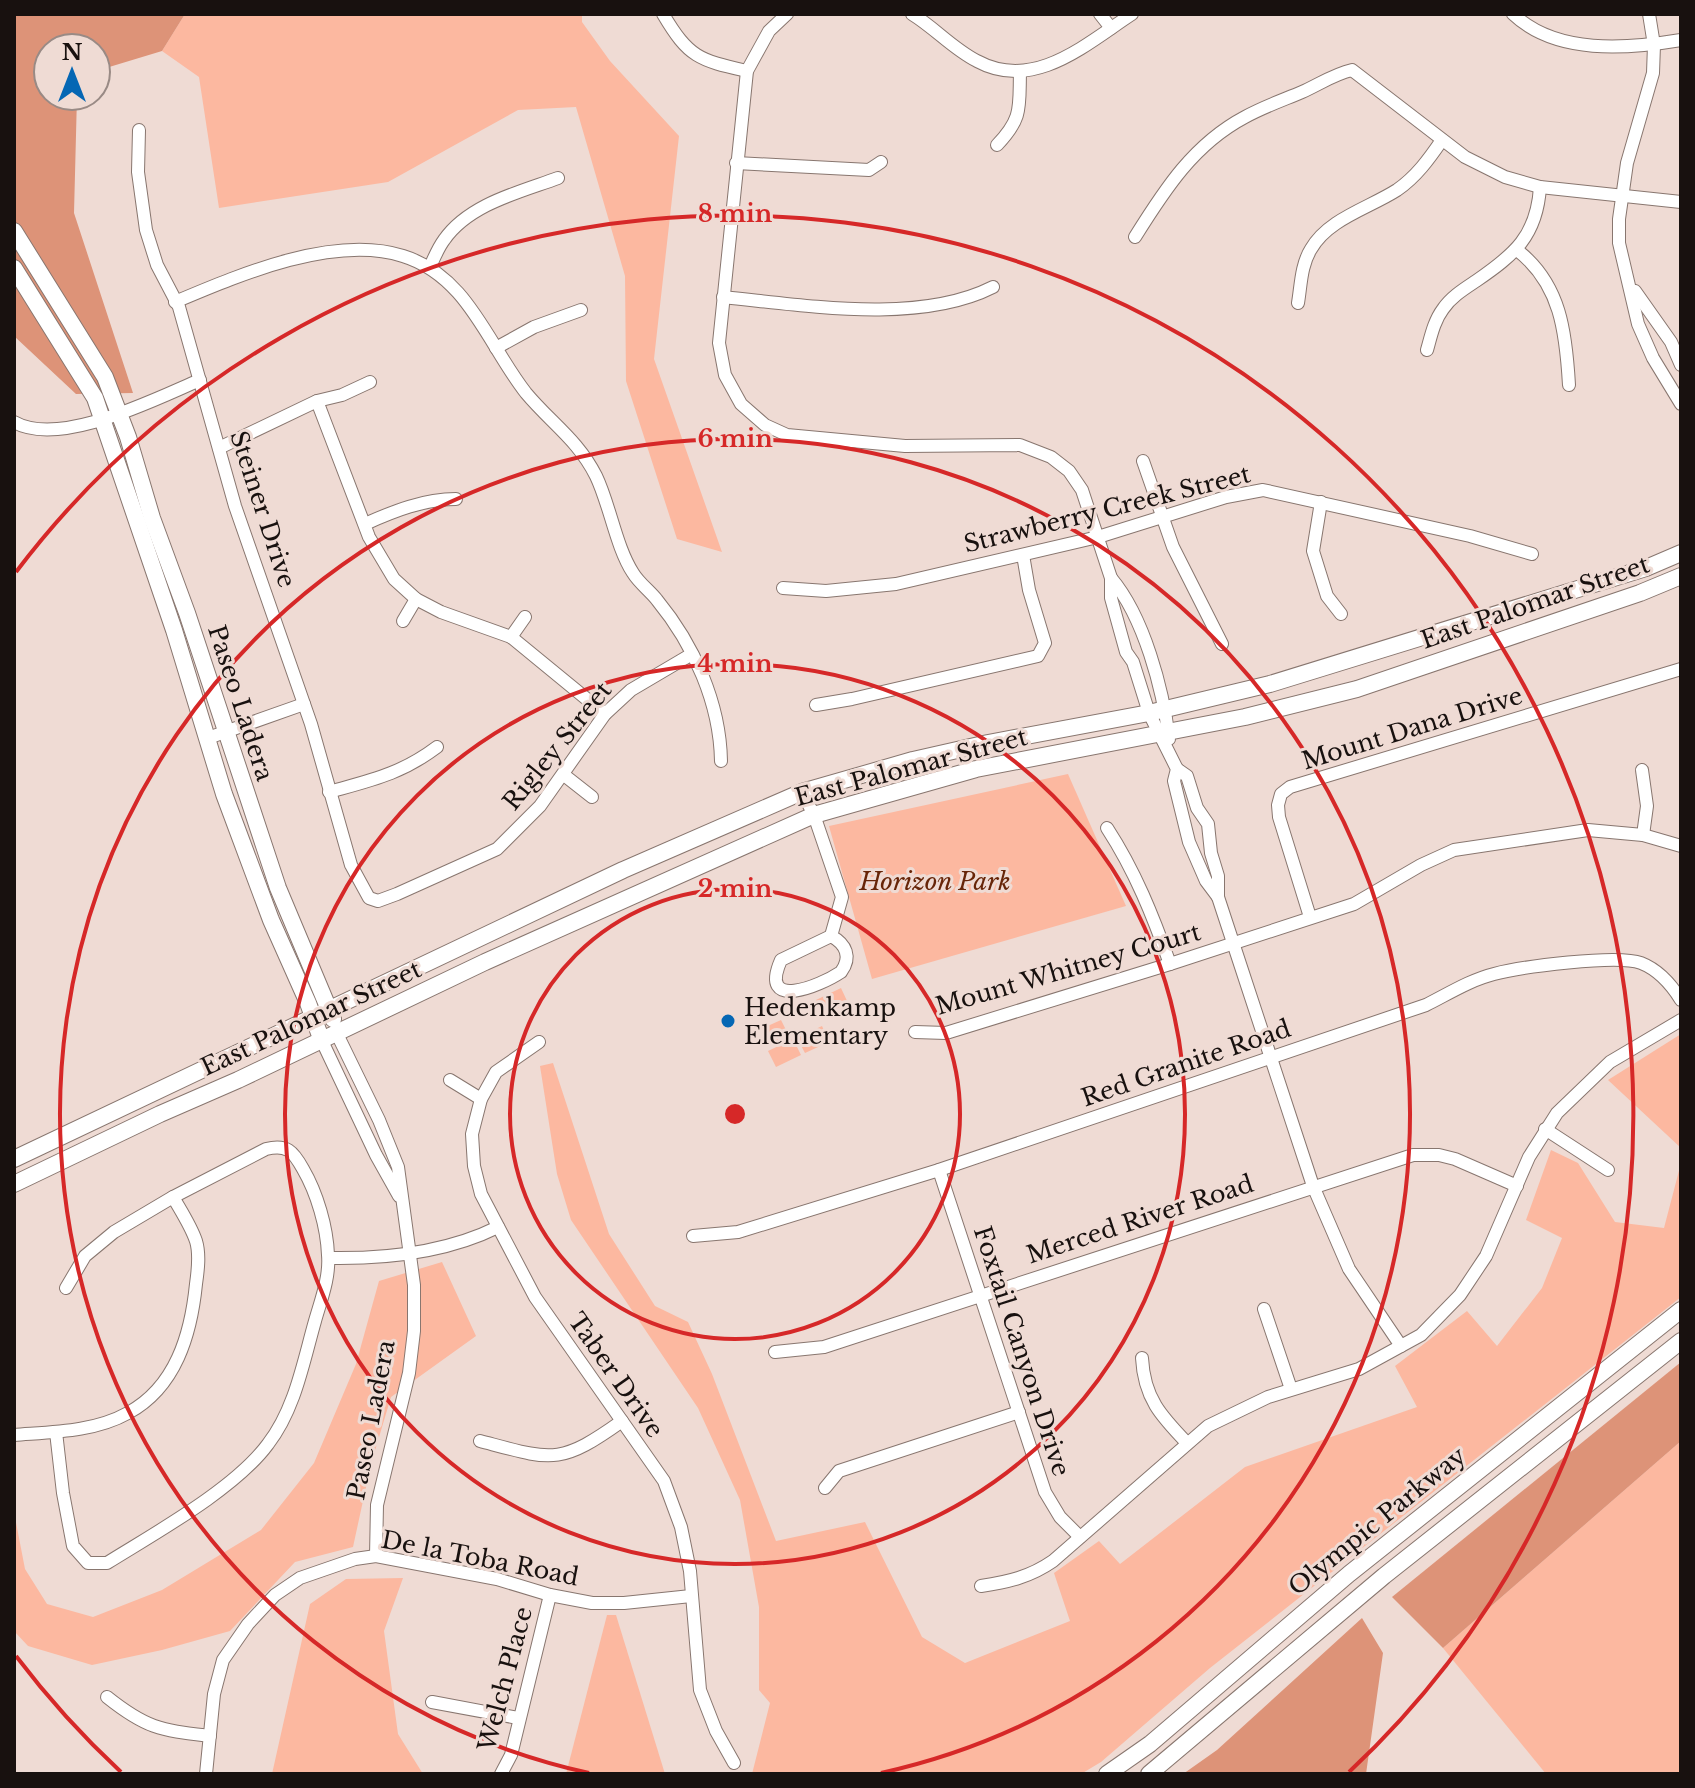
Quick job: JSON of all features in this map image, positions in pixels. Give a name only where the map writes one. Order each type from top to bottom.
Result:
[{"type":"main road","name":"Paseo Ladera","points":[[14,231],[105,377],[110,416],[224,794],[313,1018],[329,1037]]},
{"type":"main road","name":"Paseo Ladera","points":[[14,268],[95,398],[110,416],[225,731],[278,888],[330,1010],[329,1037]]},
{"type":"main road","name":"East Palomar Street","points":[[14,1159],[623,870],[802,792],[973,746],[1156,711],[1270,684],[1646,568],[1681,553]]},
{"type":"main road","name":"East Palomar Street","points":[[14,1184],[485,962],[814,815],[976,769],[1245,717],[1357,689],[1640,593],[1681,576]]},
{"type":"main road","name":"Olympic Parkway","points":[[1107,1774],[1150,1744],[1349,1574],[1681,1310]]},
{"type":"main road","name":"Olympic Parkway","points":[[1149,1774],[1365,1592],[1681,1341]]},
{"type":"main road","points":[[1349,1574],[1365,1592]]},
{"type":"street","points":[[663,14],[688,51],[709,63],[747,71]]},
{"type":"street","points":[[787,14],[769,31],[747,71],[719,343],[725,375],[741,404],[765,425],[787,435],[916,446],[1009,444],[1051,457],[1069,471],[1082,490],[1111,578],[1111,598],[1119,621],[1119,633],[1156,711]]},
{"type":"street","points":[[912,14],[976,61],[999,70],[1020,72],[1058,62],[1132,14]]},
{"type":"street","points":[[1100,14],[1111,28]]},
{"type":"street","points":[[1513,14],[1534,30],[1567,42],[1654,45],[1681,40]]},
{"type":"street","points":[[1649,14],[1654,45],[1653,73],[1627,163],[1619,243],[1638,324],[1653,358],[1681,404]]},
{"type":"street","points":[[1135,237],[1180,170],[1217,135],[1248,115],[1352,70],[1442,140],[1491,171],[1540,187],[1681,202]]},
{"type":"street","points":[[997,145],[1014,127],[1019,110],[1020,72]]},
{"type":"street","name":"Steiner Drive","points":[[139,130],[138,172],[146,230],[157,265],[175,302],[235,506],[304,704],[351,865],[369,898]]},
{"type":"street","points":[[1298,303],[1304,264],[1318,238],[1404,185],[1421,170],[1442,140]]},
{"type":"street","points":[[736,163],[869,170],[881,162]]},
{"type":"street","points":[[430,267],[445,239],[467,217],[502,199],[558,178]]},
{"type":"street","points":[[1427,350],[1436,322],[1448,303],[1517,250],[1536,216],[1540,187]]},
{"type":"street","points":[[1517,250],[1539,270],[1556,301],[1566,339],[1569,385]]},
{"type":"street","points":[[175,302],[243,273],[312,255],[377,251],[404,256],[430,267],[468,303],[514,377],[537,406],[581,448],[598,479],[632,572],[658,600],[692,654],[716,719],[721,761]]},
{"type":"street","points":[[1629,282],[1671,342],[1681,365]]},
{"type":"street","points":[[723,297],[855,310],[947,303],[972,298],[993,287]]},
{"type":"street","points":[[496,348],[534,327],[581,310]]},
{"type":"street","points":[[14,422],[34,430],[62,428],[110,416],[200,380]]},
{"type":"street","points":[[219,448],[317,401],[342,395],[370,382]]},
{"type":"street","points":[[317,401],[369,537],[394,579],[416,599],[464,621],[511,637],[605,714]]},
{"type":"street","points":[[1143,461],[1173,547],[1222,644]]},
{"type":"street","name":"Strawberry Creek Street","points":[[783,588],[812,591],[880,586],[1098,537],[1255,491],[1273,491],[1470,536],[1532,554]]},
{"type":"street","points":[[365,524],[406,507],[437,499],[456,499]]},
{"type":"street","points":[[1321,502],[1313,551],[1327,596],[1341,614]]},
{"type":"street","points":[[816,705],[1038,656],[1045,643],[1029,590],[1023,555]]},
{"type":"street","points":[[1111,578],[1126,595],[1135,616],[1156,711],[1177,769],[1187,776],[1197,808],[1208,824],[1211,853],[1218,876],[1218,897],[1313,1186],[1349,1269],[1401,1346]]},
{"type":"street","points":[[403,621],[416,599]]},
{"type":"street","points":[[511,637],[525,617]]},
{"type":"street","name":"Rigley Street","points":[[369,898],[378,901],[397,894],[497,849],[540,806],[605,714],[631,690],[692,654]]},
{"type":"street","name":"Mount Dana Drive","points":[[1310,917],[1279,817],[1281,794],[1290,787],[1681,669]]},
{"type":"street","points":[[208,738],[304,704]]},
{"type":"street","points":[[329,792],[391,775],[412,766],[437,747]]},
{"type":"street","points":[[1177,769],[1174,781],[1189,842],[1206,881],[1218,897]]},
{"type":"street","points":[[1642,770],[1647,806],[1643,835]]},
{"type":"street","points":[[564,775],[592,797]]},
{"type":"street","points":[[802,792],[814,815],[842,897],[831,936],[781,960],[775,974],[777,984],[788,992],[797,992],[841,972],[846,951],[841,942],[831,936]]},
{"type":"street","points":[[1107,828],[1126,857],[1148,902],[1170,964]]},
{"type":"street","name":"Mount Whitney Court","points":[[915,1032],[946,1033],[1354,904],[1421,865],[1454,850],[1588,830],[1643,835],[1681,846]]},
{"type":"street","name":"Red Granite Road","points":[[693,1236],[738,1232],[939,1170],[1426,1005],[1469,983],[1495,974],[1611,960],[1638,962],[1658,972],[1672,985],[1681,1000]]},
{"type":"street","points":[[981,1586],[1015,1581],[1038,1571],[1208,1426],[1240,1409],[1291,1389],[1359,1369],[1421,1335],[1469,1282],[1486,1256],[1545,1129],[1564,1105],[1610,1062],[1681,1020]]},
{"type":"street","name":"Paseo Ladera","points":[[329,1037],[376,1155],[401,1199],[414,1285],[409,1373],[377,1505],[376,1556]]},
{"type":"street","name":"Taber Drive","points":[[539,1042],[496,1072],[481,1099],[472,1134],[474,1166],[481,1194],[546,1315],[664,1481],[674,1506],[690,1571],[700,1690],[716,1731],[734,1763]]},
{"type":"street","points":[[450,1080],[481,1099]]},
{"type":"street","points":[[1545,1129],[1608,1170]]},
{"type":"street","points":[[56,1432],[73,1546],[88,1563],[107,1563],[225,1486],[253,1463],[270,1442],[285,1417],[295,1391],[324,1288],[329,1258],[325,1226],[306,1175],[292,1150],[280,1145],[266,1149],[173,1197],[95,1246],[85,1256],[66,1288]]},
{"type":"street","name":"Merced River Road","points":[[775,1352],[824,1347],[1413,1155],[1455,1159],[1517,1186]]},
{"type":"street","name":"Foxtail Canyon Drive","points":[[939,1170],[1045,1492],[1060,1517],[1080,1537]]},
{"type":"street","points":[[14,1435],[56,1432],[103,1423],[126,1414],[154,1392],[176,1363],[190,1330],[198,1263],[196,1241],[173,1197]]},
{"type":"street","points":[[329,1258],[363,1259],[448,1248],[498,1227]]},
{"type":"street","points":[[1264,1309],[1291,1389]]},
{"type":"street","points":[[1142,1358],[1143,1380],[1154,1404],[1187,1443]]},
{"type":"street","points":[[825,1488],[839,1471],[1019,1412]]},
{"type":"street","points":[[480,1441],[538,1456],[564,1455],[580,1450],[622,1421]]},
{"type":"street","name":"De la Toba Road","points":[[206,1774],[214,1694],[223,1660],[248,1624],[275,1595],[300,1578],[355,1559],[376,1556],[497,1579],[550,1595],[602,1603],[691,1596]]},
{"type":"street","name":"Welch Place","points":[[501,1774],[511,1755],[550,1595]]},
{"type":"street","points":[[107,1697],[130,1715],[158,1729],[210,1736]]},
{"type":"street","points":[[432,1702],[518,1718]]},
{"type":"green space","points":[[185,14],[582,14],[582,22],[610,61],[679,136],[654,359],[722,552],[677,539],[626,381],[625,276],[576,107],[518,110],[388,182],[219,208],[199,77],[162,51]]},
{"type":"green space","name":"Horizon Park","points":[[1068,774],[1126,906],[872,979],[829,826]]},
{"type":"green space","points":[[841,988],[848,1003],[823,1015],[816,1000]]},
{"type":"green space","points":[[781,1020],[789,1036],[769,1045],[761,1029]]},
{"type":"green space","points":[[822,1026],[829,1042],[805,1053],[797,1038]]},
{"type":"green space","points":[[1681,1034],[1681,1148],[1608,1080]]},
{"type":"green space","points":[[793,1039],[801,1055],[776,1067],[768,1051]]},
{"type":"green space","points":[[553,1063],[609,1234],[655,1306],[688,1322],[712,1374],[776,1541],[865,1522],[922,1637],[965,1663],[1070,1621],[1054,1573],[1099,1541],[1120,1564],[1245,1467],[1417,1407],[1395,1366],[1467,1311],[1497,1346],[1542,1288],[1562,1238],[1526,1220],[1551,1150],[1578,1163],[1615,1222],[1664,1228],[1681,1163],[1681,1297],[1210,1668],[1101,1762],[1081,1774],[752,1774],[770,1703],[759,1690],[759,1607],[740,1500],[698,1408],[571,1220],[557,1174],[540,1066]]},
{"type":"green space","points":[[442,1262],[476,1336],[391,1397],[371,1464],[353,1547],[295,1562],[230,1631],[162,1650],[92,1665],[28,1646],[14,1631],[14,1512],[25,1569],[47,1604],[93,1617],[162,1590],[261,1530],[314,1463],[356,1364],[379,1281]]},
{"type":"green space","points":[[1681,1441],[1681,1774],[1546,1774],[1443,1648]]},
{"type":"green space","points":[[403,1578],[384,1631],[398,1734],[423,1774],[272,1774],[310,1604],[346,1579]]},
{"type":"green space","points":[[607,1615],[616,1615],[665,1774],[566,1774]]},
{"type":"shaded area","points":[[14,14],[185,14],[162,51],[112,66],[112,32],[32,32],[32,112],[77,112],[74,213],[133,393],[76,394],[14,336]]},
{"type":"shaded area","points":[[1681,1362],[1681,1441],[1443,1648],[1392,1597]]},
{"type":"shaded area","points":[[1362,1618],[1383,1653],[1366,1774],[1183,1774],[1217,1750]]},
{"type":"place","name":"Hedenkamp Elementary","points":[[728,1021]]}]
